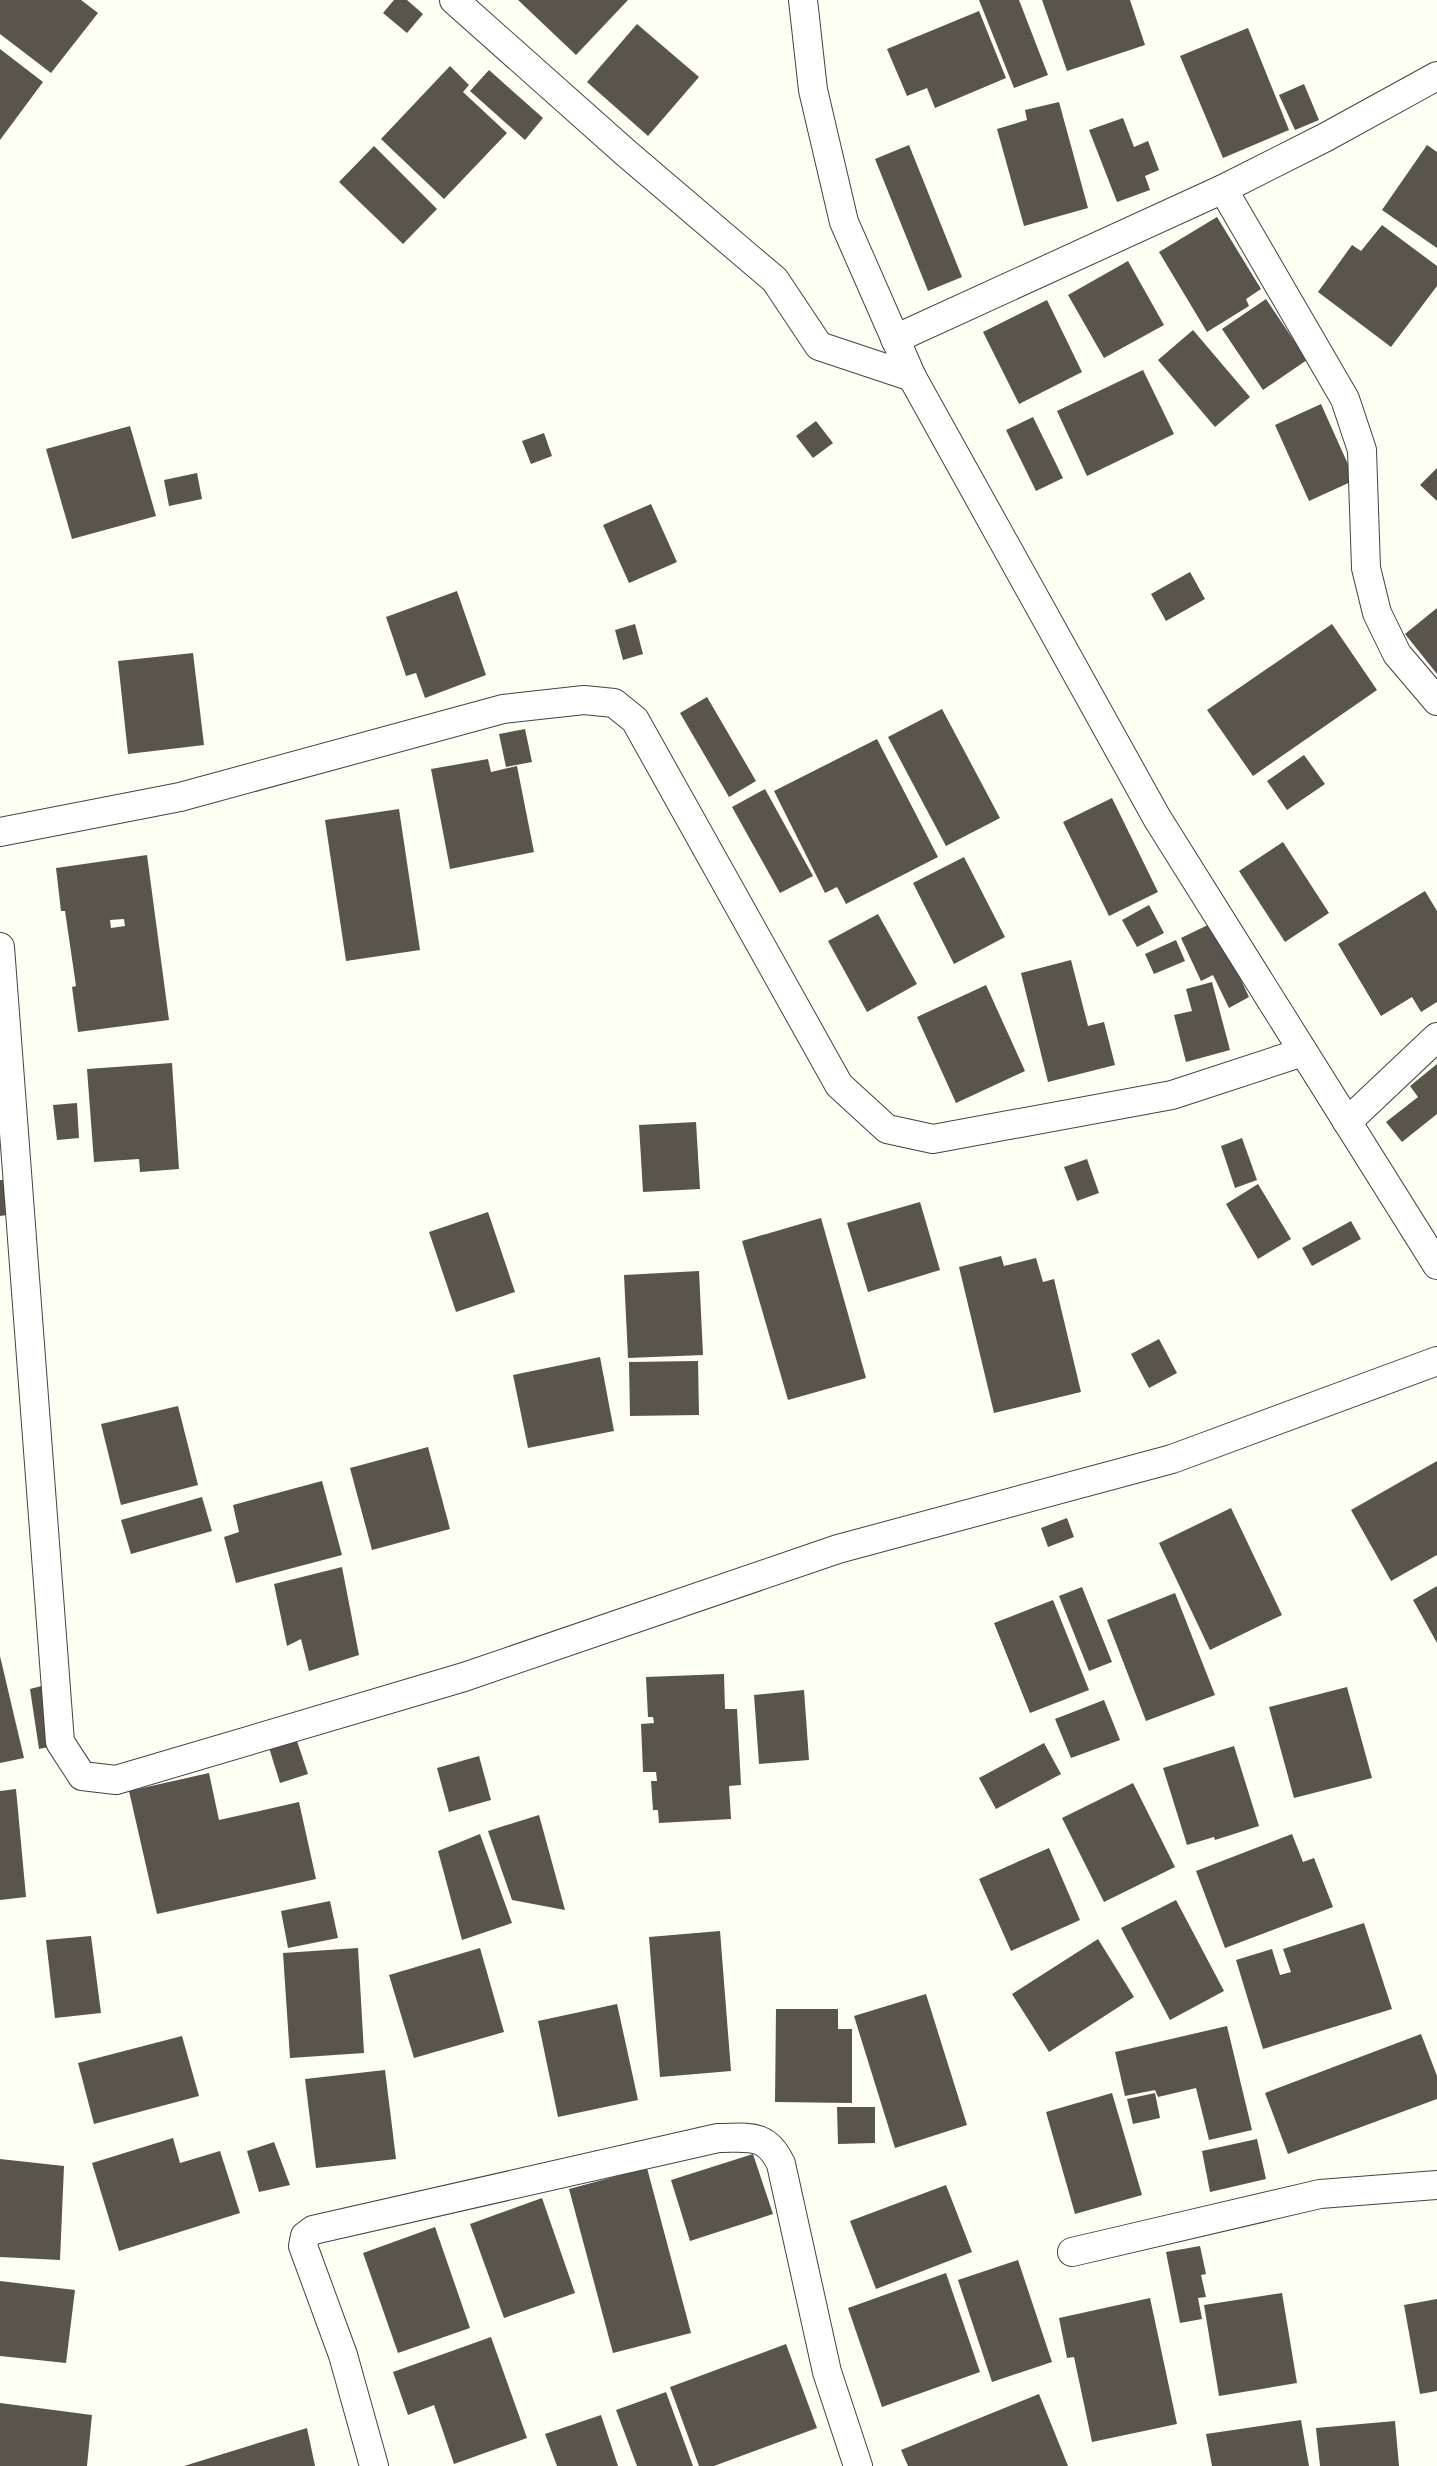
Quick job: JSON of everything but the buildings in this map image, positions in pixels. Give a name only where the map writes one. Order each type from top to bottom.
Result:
[{"type":"street","points":[[454,0],[626,153],[774,280],[819,346],[912,377]]},
{"type":"street","points":[[803,0],[813,90],[844,222],[912,377],[1157,818],[1437,1265]]},
{"type":"street","points":[[895,339],[1223,189],[1326,137],[1437,76]]},
{"type":"street","points":[[1223,189],[1345,400],[1362,450],[1366,568],[1377,612],[1397,654],[1437,701]]},
{"type":"street","points":[[0,832],[180,797],[503,709],[584,700],[614,703],[635,720],[839,1085],[887,1129],[932,1139],[1172,1095],[1303,1052]]},
{"type":"street","points":[[0,947],[2,1008],[60,1742],[82,1776],[116,1780],[464,1677],[838,1550],[1172,1459],[1437,1361]]},
{"type":"street","points":[[1347,1122],[1437,1037]]},
{"type":"street","points":[[374,2466],[343,2355],[303,2246],[305,2236],[313,2230],[718,2138],[755,2138],[774,2148],[781,2164],[827,2372],[858,2466]]},
{"type":"street","points":[[1072,2252],[1320,2194],[1437,2185]]}]
